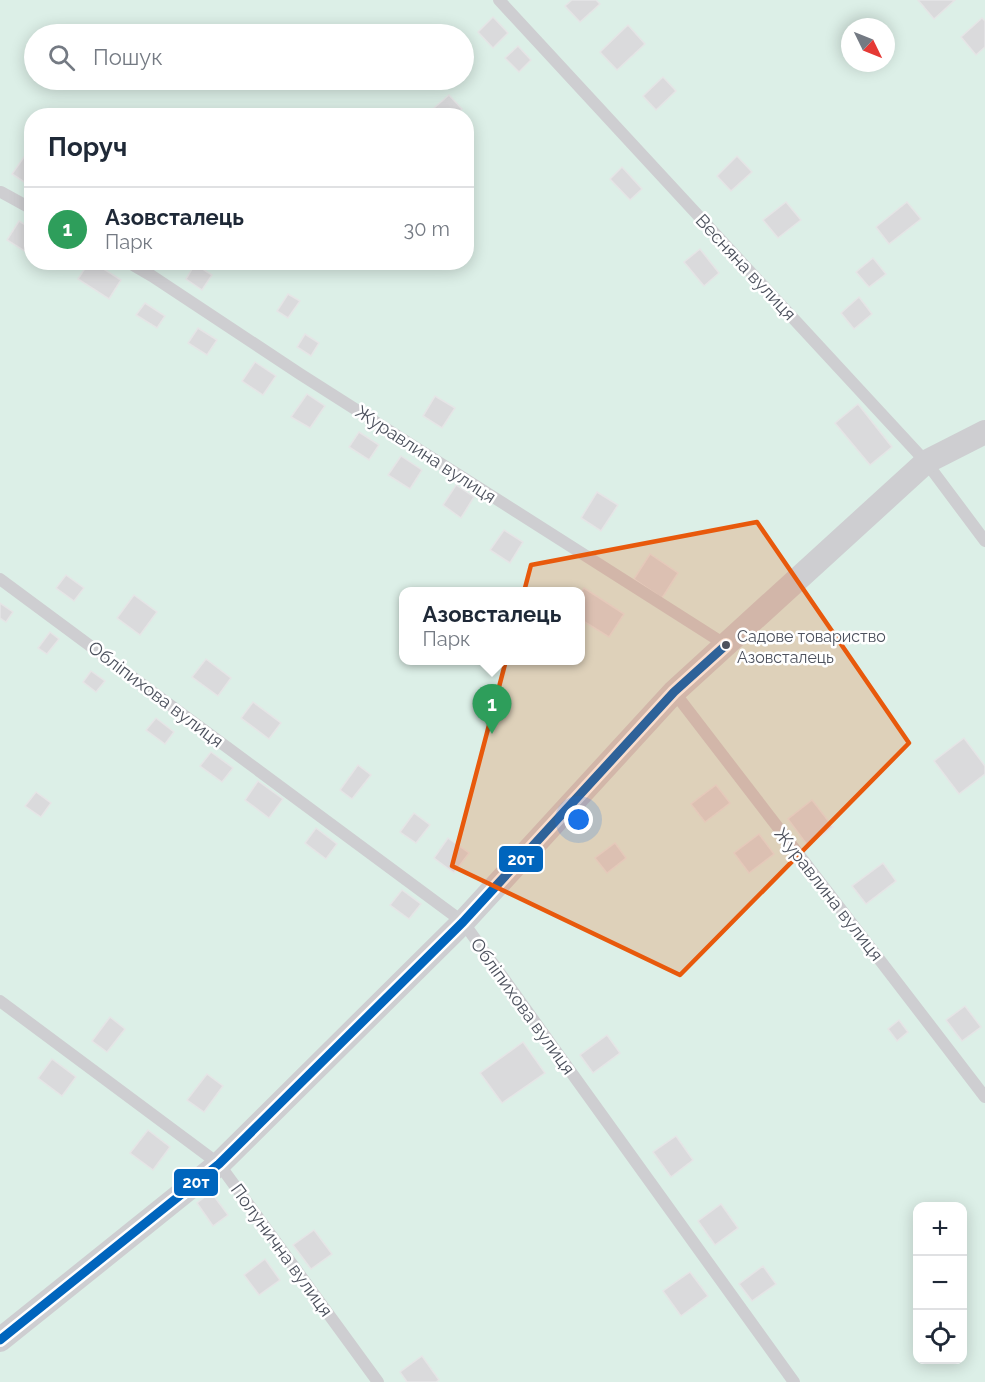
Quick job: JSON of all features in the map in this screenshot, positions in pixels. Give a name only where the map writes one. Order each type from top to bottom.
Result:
[{"type":"street","points":[[0,1341],[219,1164],[463,922],[674,692],[926,462],[985,432]]},
{"type":"lane","name":"Весняна вулиця","points":[[499,0],[926,462],[985,541]]},
{"type":"lane","points":[[1,192],[24,205]]},
{"type":"lane","name":"Журавлина вулиця","points":[[142,270],[300,374],[726,645]]},
{"type":"lane","name":"Обліпихова вулиця","points":[[0,579],[463,922],[794,1382]]},
{"type":"lane","name":"Журавлина вулиця","points":[[674,692],[985,1097]]},
{"type":"lane","name":"Полунична вулиця","points":[[0,1001],[219,1164],[378,1382]]},
{"type":"highlighted area","points":[[757,522],[909,743],[680,975],[452,866],[531,565]]},
{"type":"shaded area","points":[[0,0],[985,0],[985,1382],[0,1382]]},
{"type":"building","points":[[572,0],[596,0],[600,4],[580,22],[565,6]]},
{"type":"building","points":[[918,0],[955,0],[934,19]]},
{"type":"building","points":[[493,17],[508,33],[493,48],[478,32]]},
{"type":"building","points":[[982,18],[985,21],[985,47],[976,55],[961,37]]},
{"type":"building","points":[[628,25],[645,44],[617,70],[600,52]]},
{"type":"building","points":[[518,46],[531,60],[519,72],[505,58]]},
{"type":"building","points":[[663,77],[676,91],[656,110],[643,96]]},
{"type":"building","points":[[449,95],[461,108],[434,108]]},
{"type":"building","points":[[737,156],[752,172],[731,191],[717,176]]},
{"type":"building","points":[[24,157],[24,182],[12,174]]},
{"type":"building","points":[[622,167],[642,189],[630,200],[610,179]]},
{"type":"building","points":[[786,202],[801,220],[778,238],[763,220]]},
{"type":"building","points":[[907,202],[921,219],[889,244],[876,227]]},
{"type":"building","points":[[19,221],[24,224],[24,251],[7,240]]},
{"type":"building","points":[[700,249],[719,273],[704,286],[684,262]]},
{"type":"building","points":[[873,258],[886,274],[869,287],[856,272]]},
{"type":"building","points":[[84,270],[105,270],[121,280],[109,299],[78,279]]},
{"type":"building","points":[[191,270],[204,270],[212,275],[202,290],[186,279]]},
{"type":"building","points":[[288,294],[300,301],[288,318],[277,311]]},
{"type":"building","points":[[859,297],[872,314],[854,329],[841,313]]},
{"type":"building","points":[[145,303],[165,316],[157,328],[136,315]]},
{"type":"building","points":[[198,328],[217,340],[207,355],[188,343]]},
{"type":"building","points":[[305,334],[319,343],[311,356],[297,347]]},
{"type":"building","points":[[255,362],[276,376],[263,395],[242,381]]},
{"type":"building","points":[[307,394],[325,406],[310,428],[291,417]]},
{"type":"building","points":[[435,396],[455,408],[442,428],[423,416]]},
{"type":"building","points":[[858,404],[892,447],[870,465],[835,423]]},
{"type":"building","points":[[359,432],[379,445],[369,460],[349,447]]},
{"type":"building","points":[[401,456],[422,470],[410,489],[388,475]]},
{"type":"building","points":[[456,485],[474,497],[461,518],[443,505]]},
{"type":"building","points":[[597,492],[618,505],[601,531],[581,518]]},
{"type":"building","points":[[504,530],[523,542],[510,563],[490,550]]},
{"type":"building","points":[[650,554],[678,573],[662,598],[634,579]]},
{"type":"building","points":[[66,575],[84,588],[74,601],[56,588]]},
{"type":"building","points":[[585,589],[624,614],[609,637],[585,622]]},
{"type":"building","points":[[134,595],[157,612],[140,635],[117,618]]},
{"type":"building","points":[[0,603],[13,612],[6,622],[0,618]]},
{"type":"building","points":[[50,632],[59,639],[47,654],[38,648]]},
{"type":"building","points":[[206,659],[231,678],[218,696],[192,677]]},
{"type":"building","points":[[91,671],[105,681],[96,692],[83,682]]},
{"type":"building","points":[[253,702],[281,723],[269,739],[241,718]]},
{"type":"building","points":[[156,718],[174,732],[165,744],[146,730]]},
{"type":"building","points":[[964,738],[985,766],[985,774],[959,794],[934,761]]},
{"type":"building","points":[[211,752],[233,768],[222,782],[200,766]]},
{"type":"building","points":[[358,765],[371,775],[352,799],[340,790]]},
{"type":"building","points":[[258,781],[283,799],[269,818],[245,800]]},
{"type":"building","points":[[716,785],[730,803],[705,822],[691,804]]},
{"type":"building","points":[[36,792],[51,803],[41,817],[25,806]]},
{"type":"building","points":[[812,800],[833,827],[808,846],[788,819]]},
{"type":"building","points":[[414,813],[430,825],[416,843],[400,832]]},
{"type":"building","points":[[316,828],[337,844],[326,859],[305,843]]},
{"type":"building","points":[[759,834],[774,854],[749,873],[734,853]]},
{"type":"building","points":[[448,838],[469,853],[454,873],[434,858]]},
{"type":"building","points":[[615,843],[626,858],[607,873],[595,858]]},
{"type":"building","points":[[883,863],[896,881],[866,904],[852,886]]},
{"type":"building","points":[[402,890],[421,904],[409,919],[390,905]]},
{"type":"building","points":[[965,1006],[981,1027],[962,1041],[946,1020]]},
{"type":"building","points":[[110,1017],[125,1029],[107,1052],[92,1041]]},
{"type":"building","points":[[899,1020],[908,1032],[897,1041],[888,1029]]},
{"type":"building","points":[[607,1035],[620,1053],[593,1073],[580,1055]]},
{"type":"building","points":[[523,1042],[545,1073],[502,1103],[480,1073]]},
{"type":"building","points":[[52,1059],[76,1077],[62,1096],[38,1078]]},
{"type":"building","points":[[207,1074],[223,1086],[204,1112],[187,1100]]},
{"type":"building","points":[[148,1130],[170,1147],[153,1170],[130,1153]]},
{"type":"building","points":[[676,1136],[693,1160],[671,1177],[653,1152]]},
{"type":"building","points":[[211,1192],[228,1215],[213,1226],[197,1203]]},
{"type":"building","points":[[721,1204],[738,1228],[715,1245],[698,1221]]},
{"type":"building","points":[[314,1230],[332,1254],[311,1269],[293,1245]]},
{"type":"building","points":[[265,1259],[280,1280],[259,1295],[244,1275]]},
{"type":"building","points":[[763,1266],[776,1284],[752,1301],[739,1284]]},
{"type":"building","points":[[690,1272],[708,1296],[681,1316],[663,1291]]},
{"type":"building","points":[[422,1356],[439,1380],[436,1382],[407,1382],[400,1372]]},
{"type":"transit line","name":"20т","points":[[0,1340],[219,1164],[463,922],[674,692],[726,645]]},
{"type":"place","name":"Садове товариство Азовсталець","points":[[726,645]]},
{"type":"place","name":"Азовсталець","points":[[492,734]]}]
